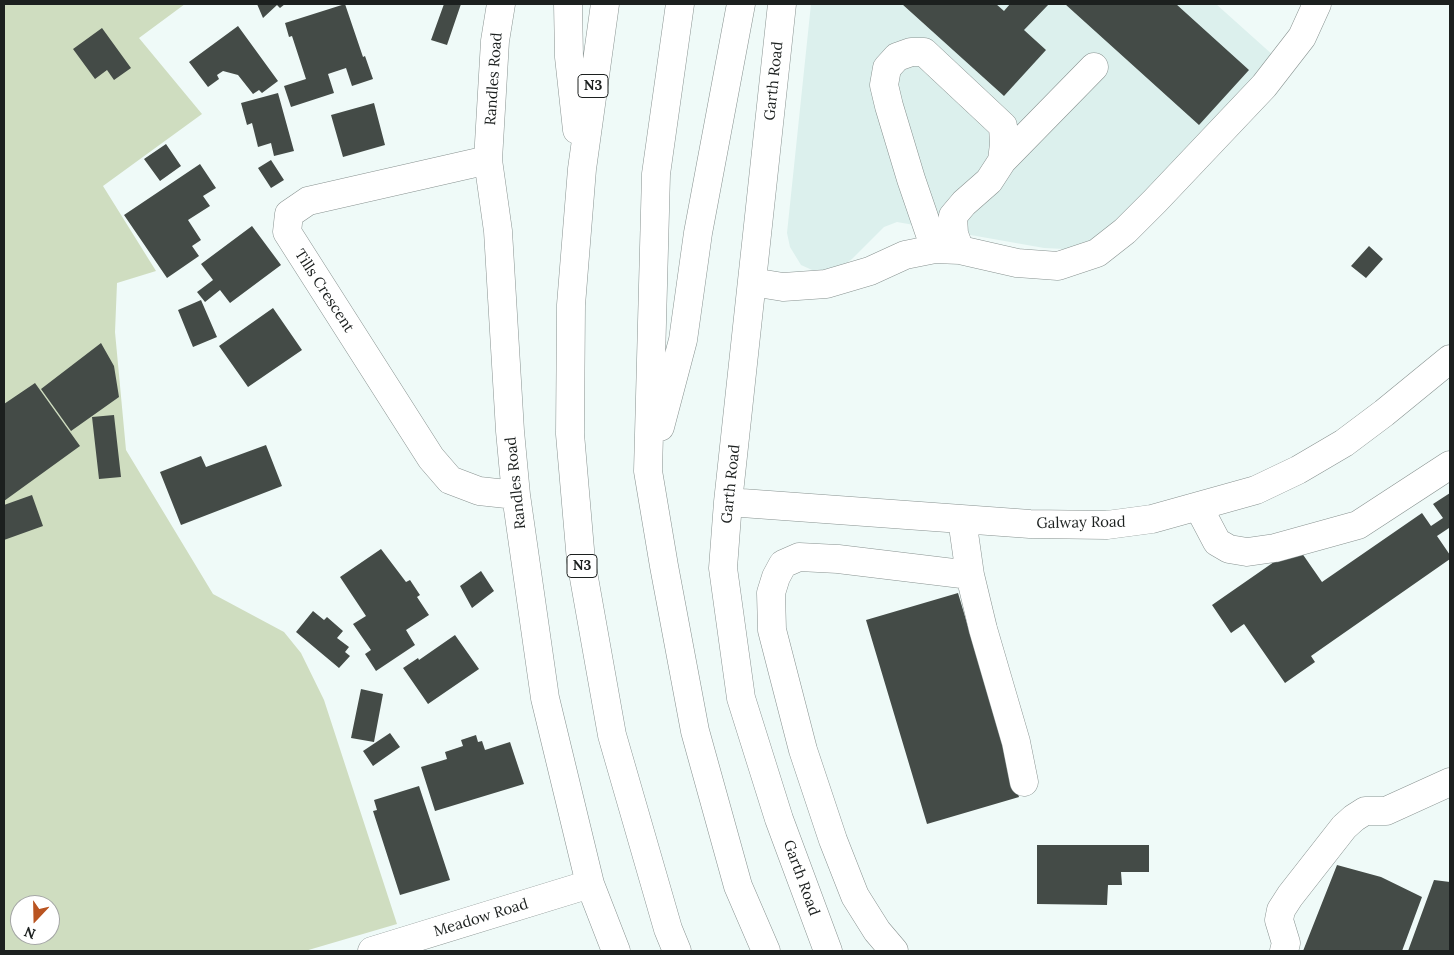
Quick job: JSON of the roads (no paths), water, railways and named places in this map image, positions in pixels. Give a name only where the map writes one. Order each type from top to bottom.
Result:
[{"type":"main road","points":[[568,4],[569,57],[582,169]]},
{"type":"main road","name":"N3","points":[[605,4],[582,169],[571,305],[570,434],[581,561],[612,735],[668,928],[677,951]]},
{"type":"main road","points":[[680,4],[656,174],[648,471],[695,731],[738,886],[766,951]]},
{"type":"main road","points":[[648,471],[683,340],[698,233],[741,4]]},
{"type":"main road","name":"Garth Road","points":[[782,4],[728,502],[723,568],[741,698],[779,819],[828,951]]},
{"type":"main road","points":[[752,282],[783,287],[826,284],[870,271],[906,255],[947,249],[1017,263],[1058,266],[1097,253],[1125,231],[1155,202],[1264,86],[1302,37],[1317,4]]},
{"type":"main road","name":"Randles Road","points":[[499,5],[488,160],[498,231],[510,431],[516,495],[545,698],[590,884],[616,951]]},
{"type":"main road","points":[[947,249],[889,106],[884,85],[887,68],[897,57],[911,52],[924,52],[1003,126],[1004,144],[1002,161]]},
{"type":"main road","points":[[947,249],[954,234],[953,216],[964,203],[989,181],[1002,161],[1094,67]]},
{"type":"main road","name":"Tills Crescent","points":[[488,160],[308,201],[289,214],[287,232],[431,458],[450,480],[479,491],[516,495]]},
{"type":"main road","name":"Galway Road","points":[[728,502],[1030,524],[1107,525],[1152,519],[1256,490],[1306,466],[1350,438],[1384,413],[1450,359]]},
{"type":"main road","points":[[1198,506],[1217,542],[1229,548],[1248,552],[1304,541],[1358,525],[1450,465]]},
{"type":"main road","points":[[962,519],[970,575],[983,629],[1016,742],[1024,782]]},
{"type":"main road","points":[[894,951],[877,931],[855,896],[833,840],[803,750],[772,630],[771,593],[783,564],[799,558],[838,559],[970,575]]},
{"type":"main road","points":[[1284,951],[1286,943],[1279,920],[1282,910],[1290,896],[1344,827],[1366,811],[1386,811],[1450,782]]},
{"type":"main road","name":"Meadow Road","points":[[372,951],[590,884]]}]
